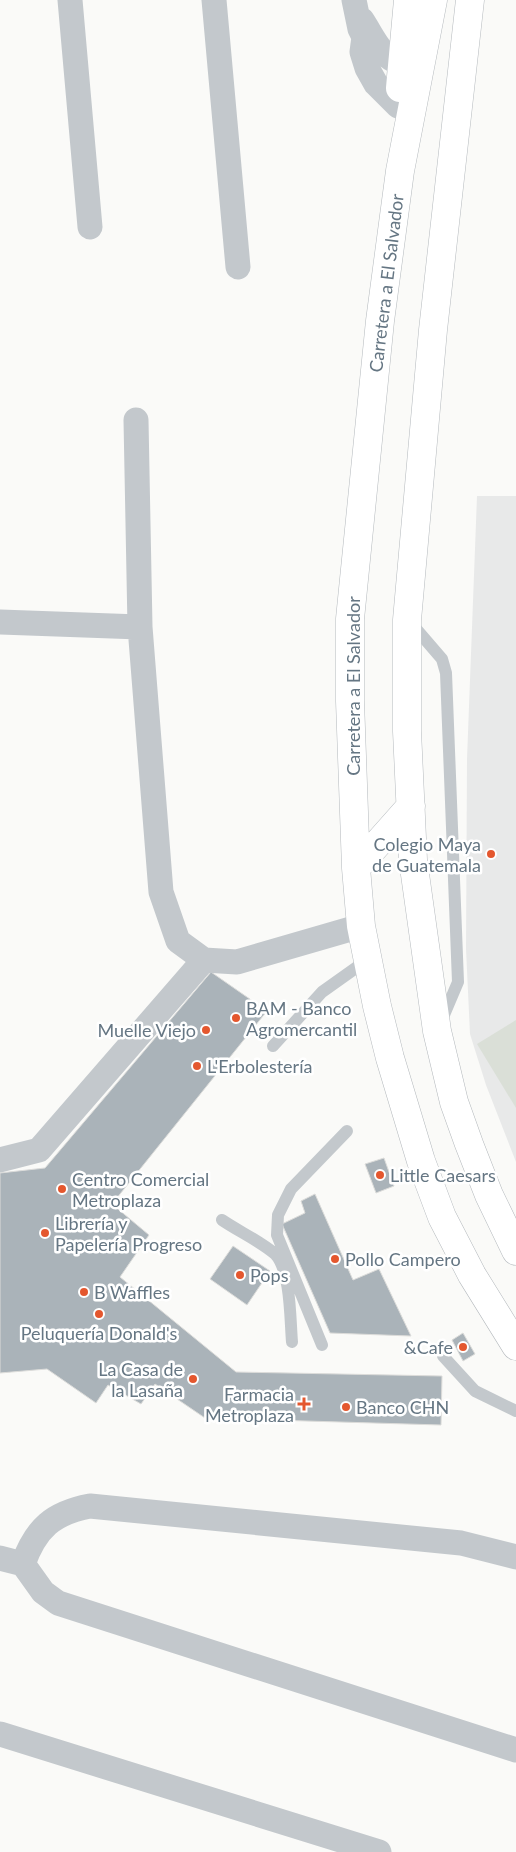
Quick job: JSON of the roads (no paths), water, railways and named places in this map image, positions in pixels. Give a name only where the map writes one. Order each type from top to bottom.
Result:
[{"type":"highway","points":[[400,171],[398,106],[408,0]]},
{"type":"highway","name":"Carretera a El Salvador","points":[[433,0],[400,171],[380,322],[350,619],[356,868],[367,960],[390,1058],[421,1161],[442,1217],[472,1275],[516,1346]]},
{"type":"highway","points":[[470,0],[445,245],[434,330],[407,620],[406,699],[413,860],[437,1031],[454,1102],[469,1144],[489,1195],[516,1251]]},
{"type":"highway","points":[[445,245],[477,84],[489,0]]},
{"type":"highway","points":[[356,868],[411,806]]},
{"type":"highway","points":[[354,814],[413,860]]},
{"type":"street","points":[[70,0],[90,226]]},
{"type":"street","points":[[214,0],[238,267]]},
{"type":"street","points":[[354,5],[383,55],[392,61],[402,64]]},
{"type":"street","points":[[354,5],[364,37],[362,52],[368,68],[376,84],[398,106]]},
{"type":"street","points":[[136,420],[140,627],[161,892],[178,941],[204,960],[237,962],[362,926]]},
{"type":"street","points":[[0,622],[140,627]]},
{"type":"street","points":[[0,1160],[39,1150],[204,960]]},
{"type":"street","points":[[516,1557],[461,1543],[90,1506],[68,1510],[48,1523],[11,1561],[43,1592],[58,1603],[516,1750]]},
{"type":"street","points":[[0,1734],[379,1852]]},
{"type":"lane","points":[[407,620],[442,659],[446,673],[458,982],[437,1031]]},
{"type":"lane","points":[[273,1046],[322,992],[367,960]]},
{"type":"lane","points":[[322,1345],[277,1235],[278,1215],[291,1189],[346,1131]]},
{"type":"lane","points":[[222,1220],[275,1255],[284,1270],[288,1291],[292,1342]]},
{"type":"lane","points":[[443,1356],[475,1391],[516,1410]]},
{"type":"place","name":"Colegio Maya de Guatemala","points":[[491,854]]},
{"type":"place","name":"BAM - Banco Agromercantil","points":[[236,1018]]},
{"type":"place","name":"Muelle Viejo","points":[[206,1030]]},
{"type":"place","name":"L'Erbolestería","points":[[197,1066]]},
{"type":"place","name":"Little Caesars","points":[[380,1175]]},
{"type":"place","name":"Centro Comercial Metroplaza","points":[[62,1189]]},
{"type":"place","name":"Librería y Papelería Progreso","points":[[45,1233]]},
{"type":"place","name":"Pollo Campero","points":[[335,1259]]},
{"type":"place","name":"Pops","points":[[240,1275]]},
{"type":"place","name":"B Waffles","points":[[84,1292]]},
{"type":"place","name":"Peluquería Donald's","points":[[99,1314]]},
{"type":"place","name":"&Cafe","points":[[463,1347]]},
{"type":"place","name":"La Casa de la Lasaña","points":[[193,1379]]},
{"type":"place","name":"Farmacia Metroplaza","points":[[304,1404]]},
{"type":"place","name":"Banco CHN","points":[[346,1407]]}]
